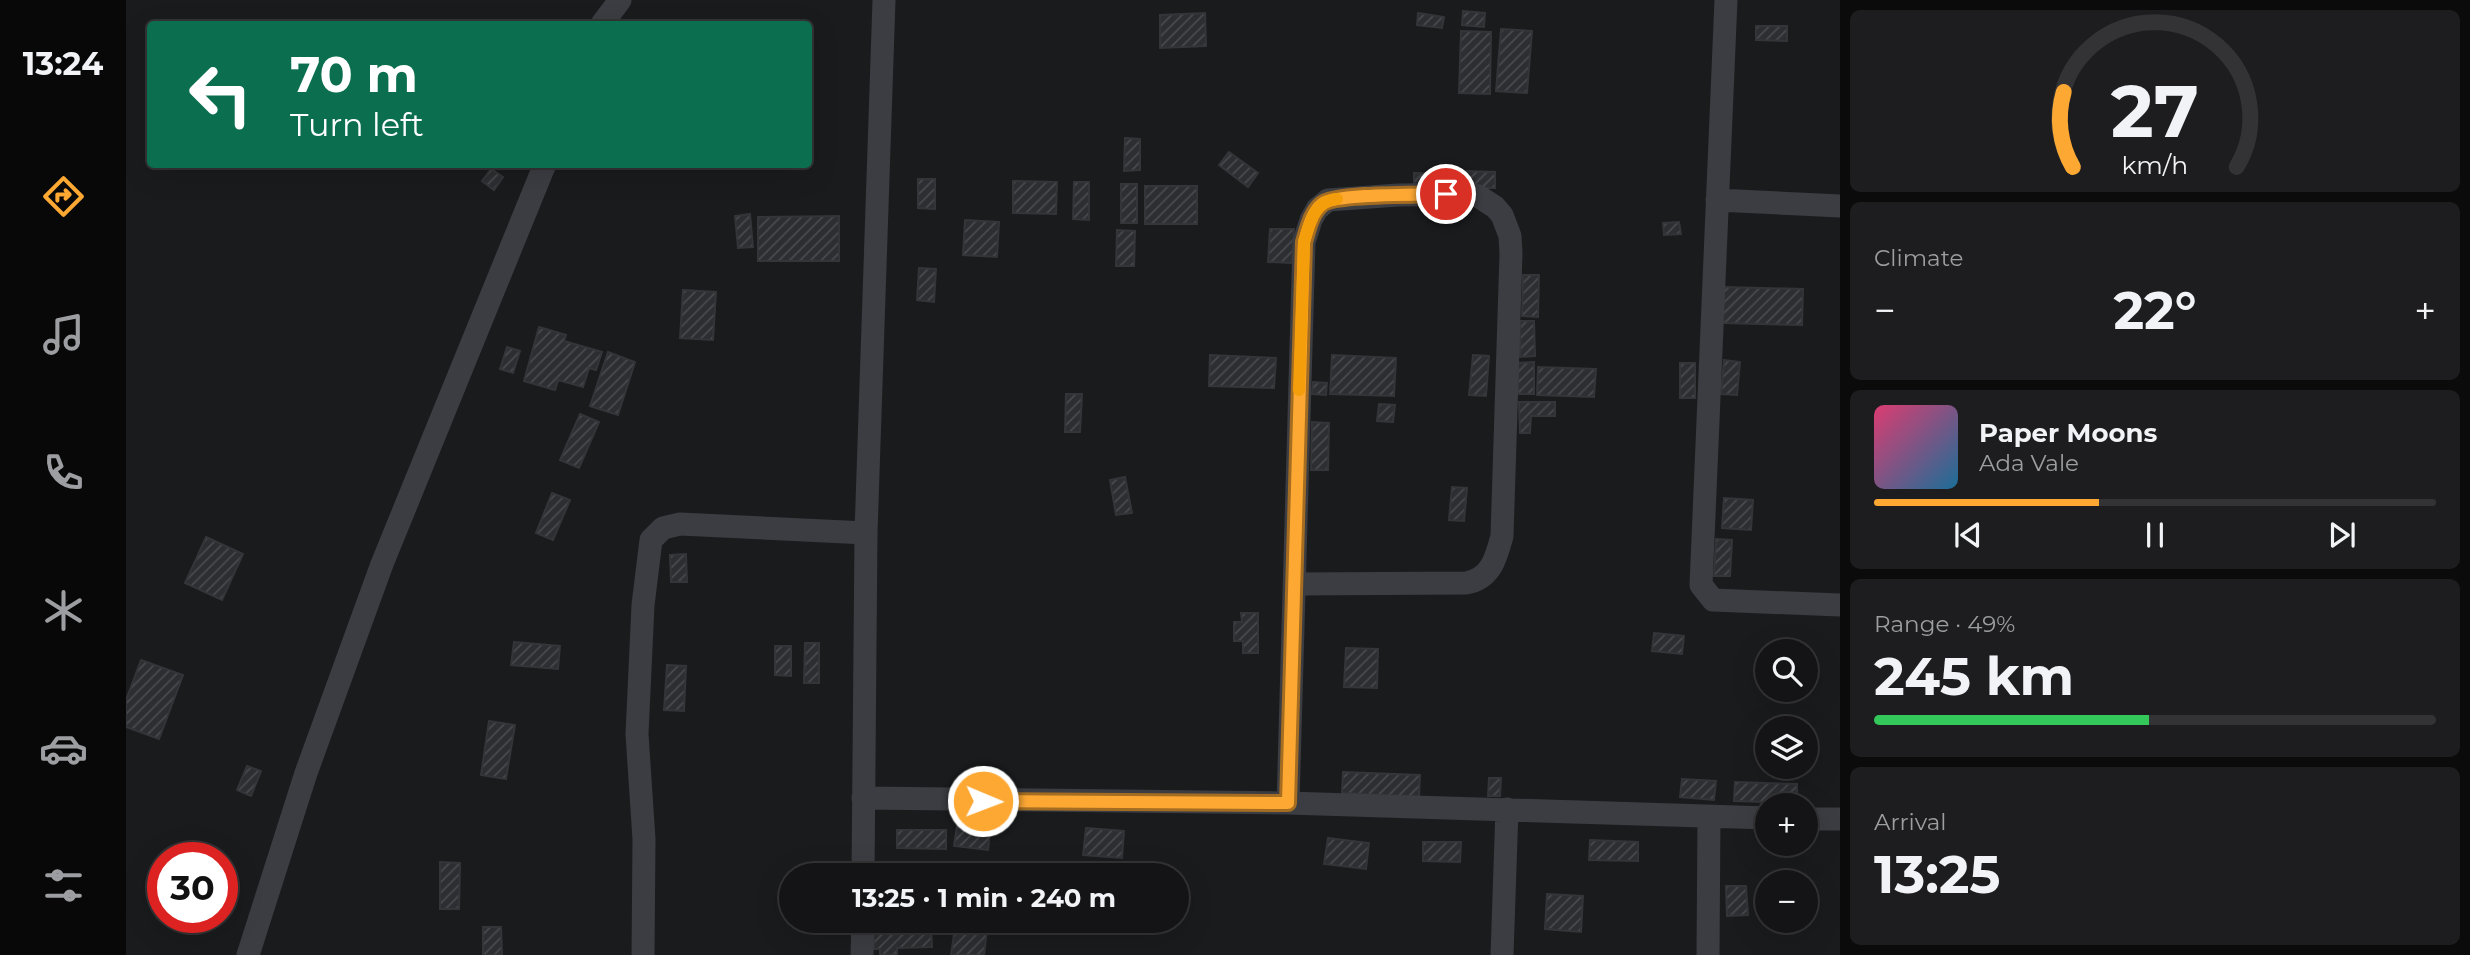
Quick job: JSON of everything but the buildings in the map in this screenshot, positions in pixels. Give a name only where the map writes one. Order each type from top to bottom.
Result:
[{"type":"street","points":[[604,21],[620,0]]},
{"type":"street","points":[[863,863],[866,533],[884,0]]},
{"type":"street","points":[[1726,0],[1701,585],[1713,600],[1840,605]]},
{"type":"street","points":[[248,955],[306,773],[382,565],[543,168]]},
{"type":"street","points":[[1288,803],[1304,242],[1317,209],[1328,200],[1398,195],[1478,196],[1502,215],[1510,236],[1511,253],[1502,536],[1497,555],[1483,578],[1466,583],[1296,584]]},
{"type":"street","points":[[1717,200],[1840,206]]},
{"type":"street","points":[[643,955],[644,839],[638,734],[643,605],[651,540],[663,528],[680,524],[866,533]]},
{"type":"street","points":[[863,798],[1288,803],[1755,818]]},
{"type":"street","points":[[1502,955],[1507,809]]},
{"type":"street","points":[[1709,817],[1709,955]]},
{"type":"street","points":[[1818,819],[1840,819]]},
{"type":"street","points":[[862,955],[863,933]]},
{"type":"slow traffic","points":[[1299,390],[1304,242],[1317,209],[1322,203],[1337,199]]},
{"type":"route","points":[[983,801],[1288,803],[1304,242],[1317,209],[1328,200],[1446,194]]}]
